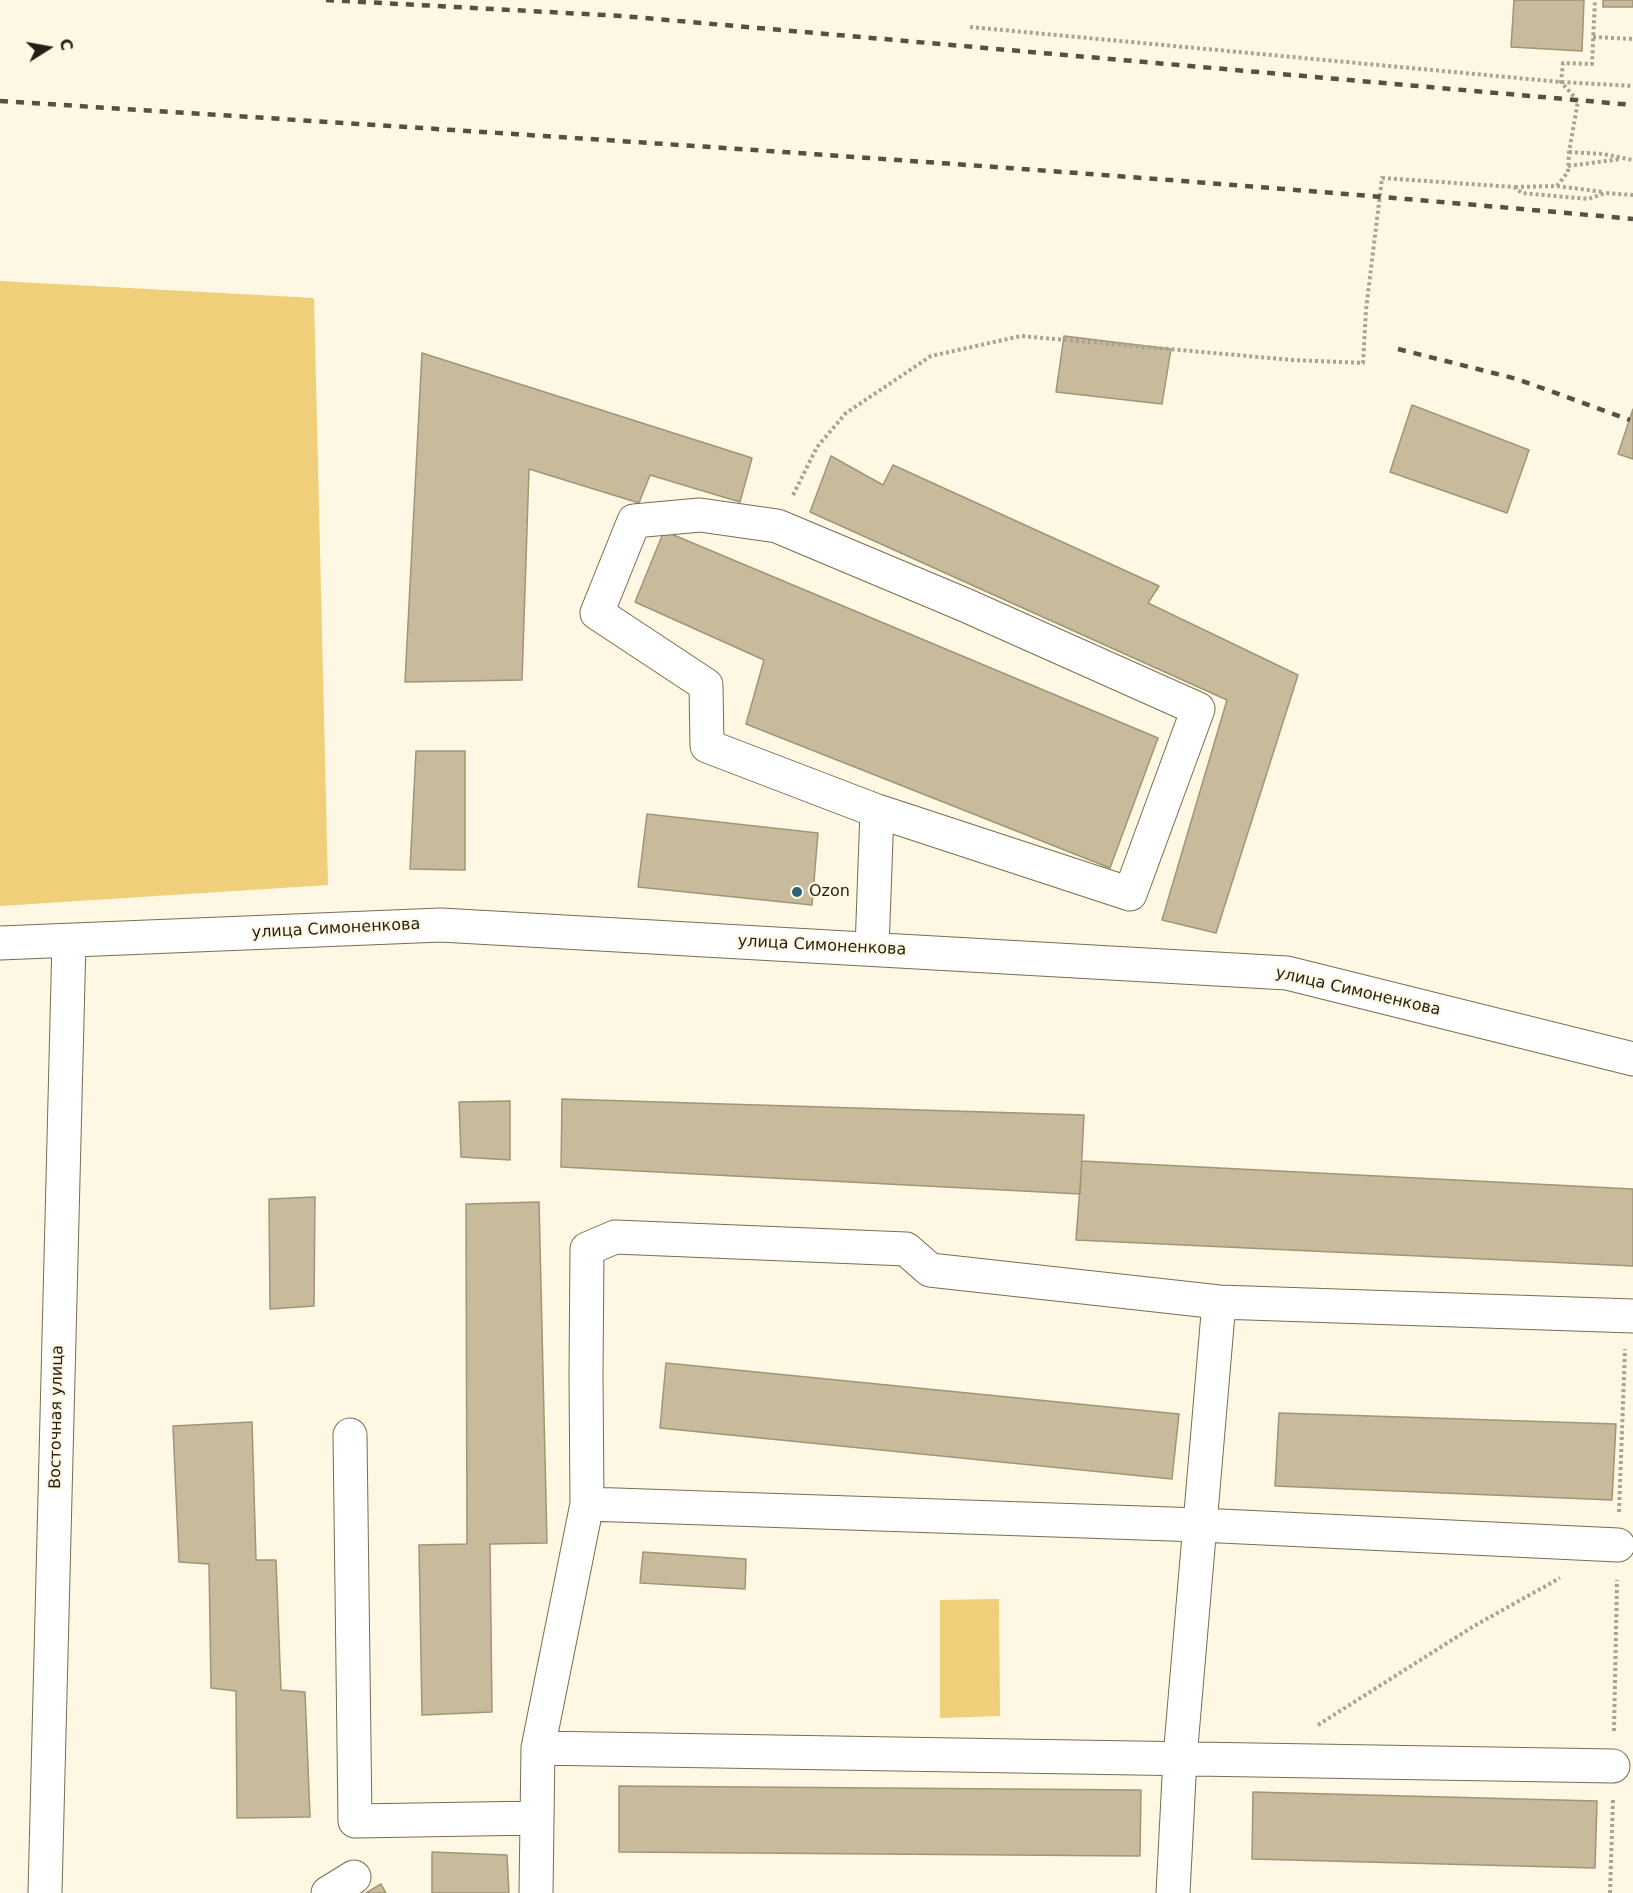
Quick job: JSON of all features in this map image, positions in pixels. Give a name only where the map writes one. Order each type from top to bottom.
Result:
[{"type":"street","points":[[700,515],[777,526],[965,605],[1198,709],[1130,894],[878,812],[707,746],[706,685],[597,613],[634,521],[700,515]]},
{"type":"street","points":[[872,949],[878,812]]},
{"type":"street","name":"улица Симоненкова","points":[[0,943],[441,925],[1287,973],[1633,1059]]},
{"type":"street","name":"Восточная улица","points":[[45,1893],[69,941]]},
{"type":"street","points":[[536,1893],[538,1748],[587,1504],[587,1249],[615,1237],[906,1249],[930,1270],[1219,1302],[1630,1315]]},
{"type":"street","points":[[1173,1893],[1180,1758],[1219,1302]]},
{"type":"street","points":[[350,1435],[355,1821],[537,1818]]},
{"type":"street","points":[[587,1504],[1200,1525],[1618,1545]]},
{"type":"street","points":[[538,1748],[1613,1766]]},
{"type":"path","points":[[1557,186],[1568,172],[1578,101],[1561,82],[1563,63],[1592,64],[1595,0]]},
{"type":"path","points":[[970,27],[1561,82],[1633,86]]},
{"type":"path","points":[[1593,37],[1633,39]]},
{"type":"path","points":[[1569,152],[1603,154],[1633,160]]},
{"type":"path","points":[[1568,166],[1623,159]]},
{"type":"path","points":[[777,526],[817,447],[846,413],[931,356],[1021,336],[1281,359],[1363,363],[1366,310],[1382,178],[1514,187],[1557,186],[1633,195]]},
{"type":"path","points":[[1514,187],[1522,193],[1588,199],[1605,193]]},
{"type":"path","points":[[1610,1893],[1618,1545],[1630,1315]]},
{"type":"path","points":[[1317,1725],[1474,1626],[1567,1574]]},
{"type":"shaded area","points":[[0,281],[314,298],[328,885],[0,906]]},
{"type":"shaded area","points":[[999,1599],[1000,1716],[940,1718],[940,1600]]},
{"type":"building","points":[[1514,0],[1584,0],[1582,51],[1511,47]]},
{"type":"building","points":[[1603,0],[1633,0],[1633,7],[1603,7]]},
{"type":"building","points":[[1064,336],[1171,349],[1162,404],[1056,392]]},
{"type":"building","points":[[422,353],[752,458],[740,502],[650,475],[639,503],[529,469],[522,680],[405,682]]},
{"type":"building","points":[[1412,405],[1529,450],[1507,513],[1390,472]]},
{"type":"building","points":[[1633,409],[1633,459],[1618,454]]},
{"type":"building","points":[[831,456],[883,485],[893,465],[1159,586],[1148,603],[1298,675],[1216,933],[1162,920],[1227,700],[810,512]]},
{"type":"building","points":[[664,531],[1158,738],[1110,868],[746,724],[764,660],[635,602]]},
{"type":"building","points":[[416,751],[465,751],[465,870],[410,869]]},
{"type":"building","points":[[647,814],[818,833],[812,905],[638,887]]},
{"type":"building","points":[[562,1099],[1084,1115],[1080,1194],[561,1167]]},
{"type":"building","points":[[510,1101],[510,1160],[461,1157],[459,1102]]},
{"type":"building","points":[[1082,1161],[1633,1189],[1633,1266],[1076,1240]]},
{"type":"building","points":[[315,1197],[314,1306],[270,1309],[269,1199]]},
{"type":"building","points":[[539,1202],[547,1543],[490,1544],[492,1712],[422,1715],[419,1545],[467,1544],[466,1204]]},
{"type":"building","points":[[666,1363],[1179,1414],[1172,1479],[660,1428]]},
{"type":"building","points":[[1279,1413],[1616,1424],[1612,1500],[1275,1486]]},
{"type":"building","points":[[252,1422],[256,1560],[276,1560],[281,1690],[305,1692],[310,1817],[237,1818],[236,1691],[211,1688],[209,1564],[179,1562],[173,1426]]},
{"type":"building","points":[[643,1552],[746,1559],[745,1589],[640,1583]]},
{"type":"building","points":[[619,1786],[1141,1790],[1140,1856],[619,1852]]},
{"type":"building","points":[[1253,1792],[1597,1801],[1595,1868],[1252,1859]]},
{"type":"building","points":[[432,1852],[507,1855],[509,1893],[432,1893]]},
{"type":"building","points":[[381,1884],[386,1893],[366,1893]]},
{"type":"railway","points":[[326,0],[622,16],[1633,105]]},
{"type":"railway","points":[[0,101],[1021,169],[1633,219]]},
{"type":"railway","points":[[1398,349],[1517,379],[1630,420]]},
{"type":"place","name":"Ozon","points":[[797,892]]}]
